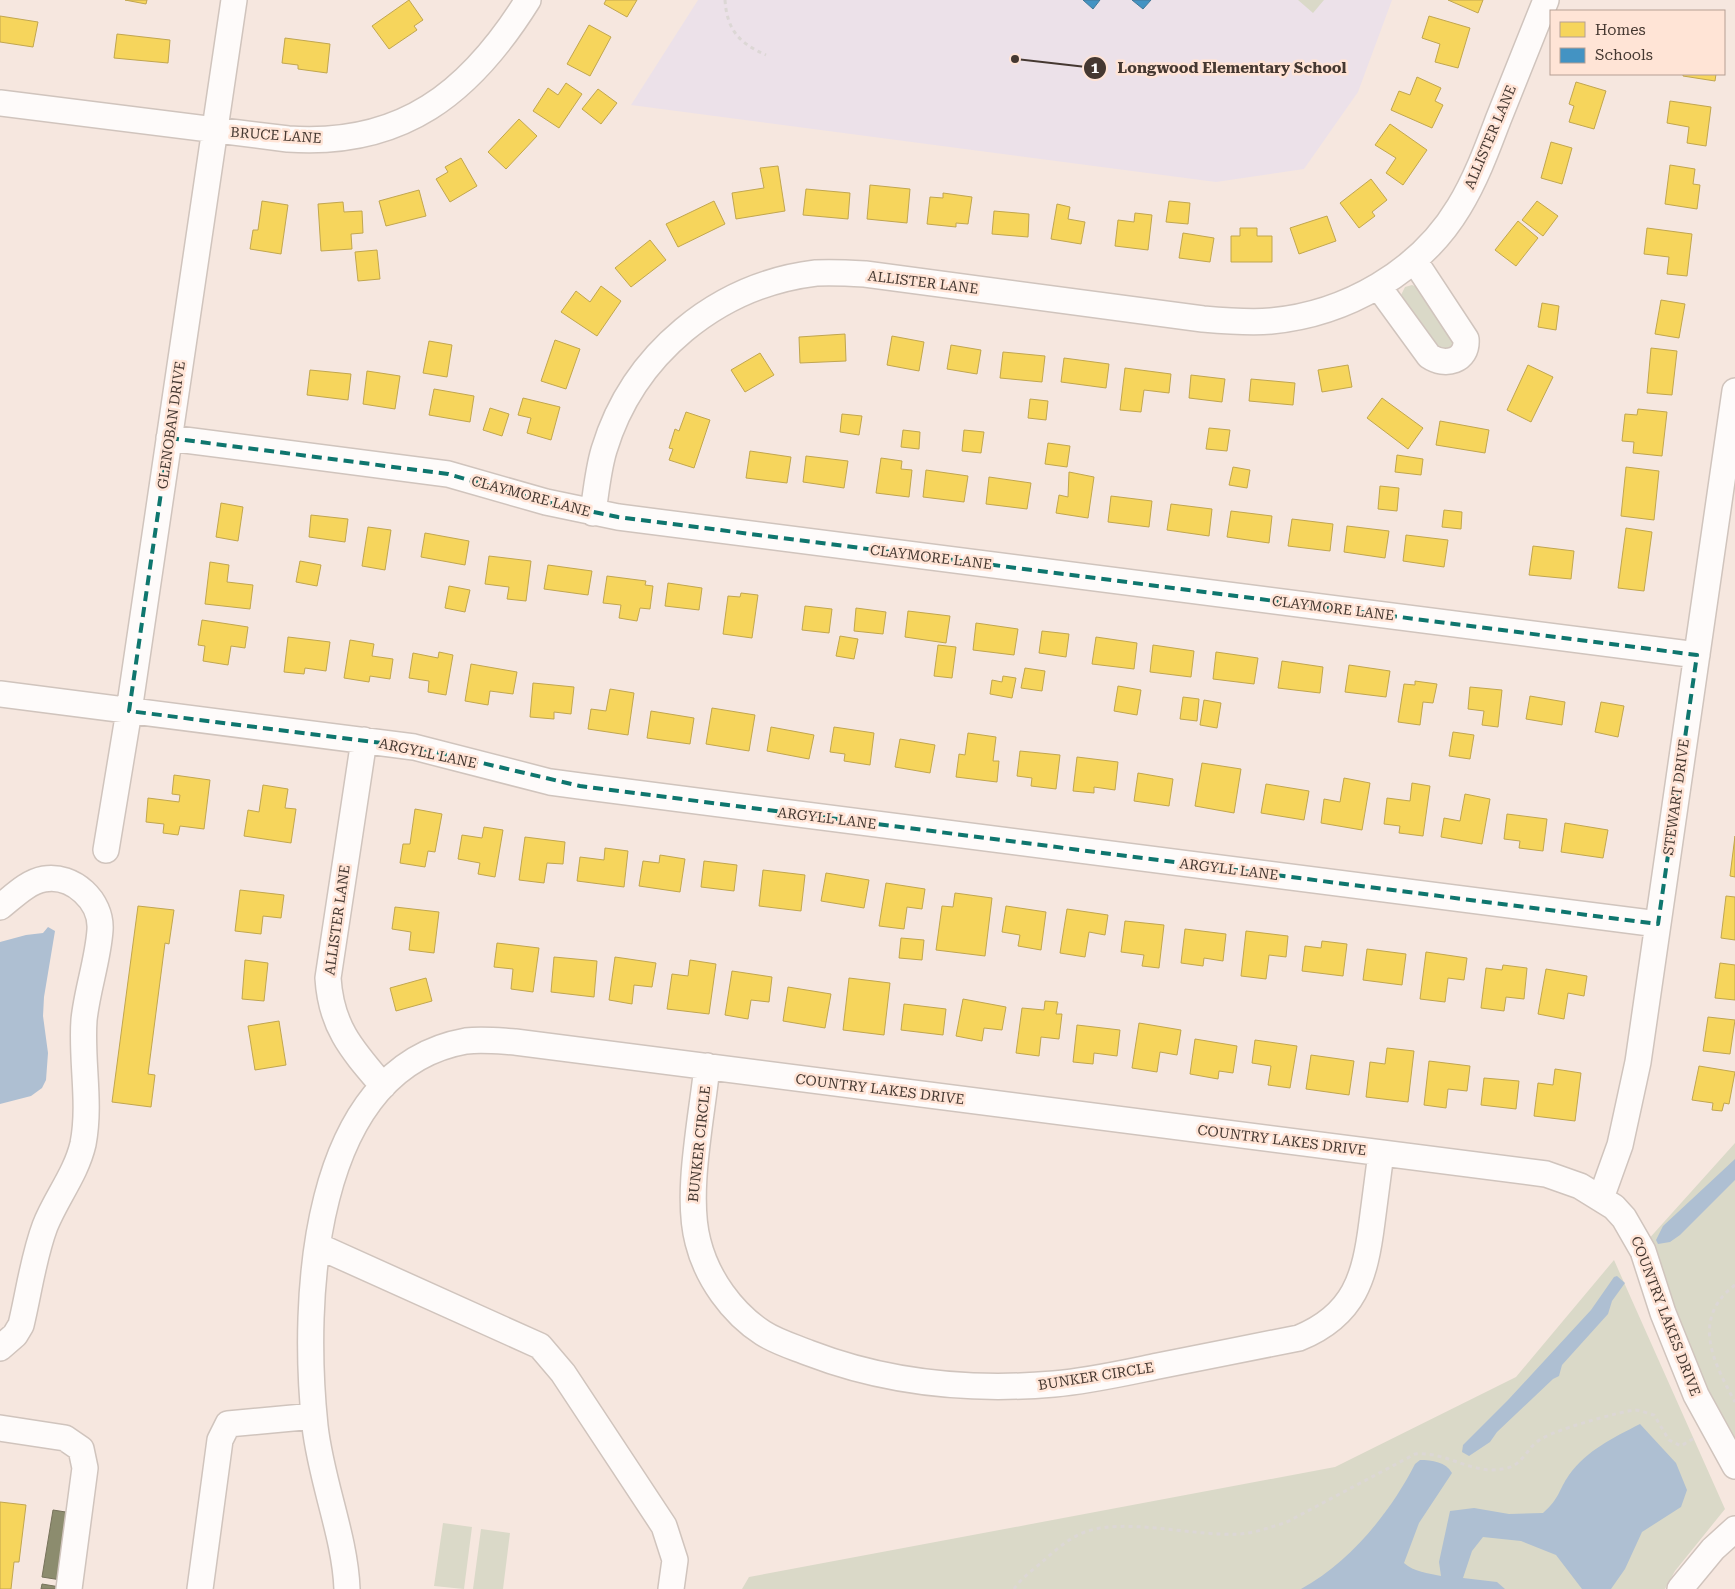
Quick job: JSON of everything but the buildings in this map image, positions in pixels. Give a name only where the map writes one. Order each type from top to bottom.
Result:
[{"type":"street","name":"GLENOBAN DRIVE","points":[[106,850],[129,711],[234,0]]},
{"type":"street","name":"BRUCE LANE","points":[[0,103],[308,140],[344,138],[371,132],[406,120],[439,102],[466,81],[493,52],[528,0]]},
{"type":"street","name":"ALLISTER LANE","points":[[593,513],[604,451],[611,430],[628,395],[651,361],[677,336],[709,311],[765,285],[816,274],[865,274],[1203,319],[1253,322],[1291,318],[1335,307],[1378,286],[1414,260],[1438,235],[1459,208],[1546,0]]},
{"type":"street","points":[[1378,286],[1429,356],[1438,362],[1446,363],[1460,356],[1467,346],[1466,339],[1414,260]]},
{"type":"street","name":"STEWART DRIVE","points":[[1601,1198],[1620,1145],[1633,1092],[1735,391]]},
{"type":"street","name":"CLAYMORE LANE","points":[[169,438],[448,474],[546,502],[593,513],[1697,655]]},
{"type":"street","name":"ARGYLL LANE","points":[[0,694],[364,740],[434,751],[550,782],[1658,924]]},
{"type":"street","name":"ALLISTER LANE","points":[[364,740],[328,978],[332,1008],[339,1030],[352,1051],[383,1086]]},
{"type":"street","points":[[0,907],[32,883],[44,879],[66,880],[78,886],[95,906],[100,930],[84,1019],[86,1111],[83,1143],[78,1160],[54,1206],[36,1252],[22,1325],[15,1335],[0,1348]]},
{"type":"street","name":"COUNTRY LAKES DRIVE","points":[[347,1589],[345,1568],[318,1449],[314,1416],[311,1318],[318,1246],[332,1179],[343,1148],[370,1102],[393,1075],[415,1060],[442,1048],[482,1040],[515,1042],[707,1066],[1546,1174],[1580,1186],[1614,1207],[1638,1240],[1696,1395],[1735,1466]]},
{"type":"street","name":"BUNKER CIRCLE","points":[[707,1066],[693,1192],[693,1214],[700,1250],[715,1283],[731,1306],[751,1324],[783,1344],[830,1361],[884,1375],[925,1382],[972,1386],[1056,1384],[1104,1377],[1299,1338],[1322,1327],[1343,1309],[1359,1286],[1368,1253],[1381,1153]]},
{"type":"street","points":[[318,1246],[540,1346],[563,1373],[664,1526],[675,1560],[671,1589]]},
{"type":"street","points":[[200,1589],[220,1440],[228,1424],[314,1416]]},
{"type":"street","points":[[0,1428],[65,1438],[81,1449],[85,1468],[69,1589]]},
{"type":"street","points":[[1680,1589],[1713,1549],[1735,1529]]},
{"type":"path","points":[[725,0],[729,20],[736,36],[746,46],[766,55]]},
{"type":"path","points":[[1735,1285],[1727,1291],[1716,1306],[1709,1334],[1710,1348],[1716,1364],[1735,1402]]},
{"type":"path","points":[[1014,1589],[1056,1550],[1084,1532],[1099,1528],[1118,1527],[1241,1534],[1261,1530],[1285,1524],[1415,1454],[1438,1454],[1464,1466],[1488,1471],[1508,1468],[1524,1459],[1538,1441],[1574,1426],[1637,1410],[1654,1416],[1669,1440],[1681,1446],[1700,1435]]},
{"type":"highlighted area","points":[[169,438],[448,474],[546,502],[618,517],[1697,655],[1658,924],[580,786],[414,747],[129,711]]},
{"type":"shaded area","points":[[698,0],[1392,0],[1358,92],[1304,169],[1216,182],[631,105]]},
{"type":"green space","points":[[1298,0],[1324,0],[1313,13]]},
{"type":"green space","points":[[1412,285],[1417,287],[1456,338],[1453,349],[1440,351],[1400,297],[1405,287]]},
{"type":"green space","points":[[1735,1143],[1735,1440],[1699,1377],[1646,1242]]},
{"type":"green space","points":[[1614,1260],[1725,1509],[1675,1571],[1665,1589],[742,1589],[749,1577],[1335,1467],[1516,1377]]},
{"type":"green space","points":[[443,1523],[472,1527],[464,1589],[434,1586]]},
{"type":"green space","points":[[481,1529],[510,1533],[503,1589],[473,1589]]},
{"type":"water","points":[[48,927],[55,931],[44,997],[43,1016],[48,1053],[46,1080],[42,1088],[31,1096],[0,1104],[0,942],[26,935],[43,933]]},
{"type":"water","points":[[1735,1159],[1735,1180],[1680,1235],[1670,1242],[1658,1244],[1656,1240],[1663,1226]]},
{"type":"water","points":[[1617,1276],[1625,1283],[1612,1301],[1608,1314],[1562,1365],[1559,1376],[1553,1379],[1497,1432],[1490,1442],[1469,1456],[1462,1452],[1463,1445],[1508,1400],[1591,1310],[1614,1277]]},
{"type":"water","points":[[1640,1424],[1676,1463],[1687,1490],[1681,1507],[1642,1532],[1625,1569],[1611,1589],[1582,1589],[1556,1555],[1521,1541],[1483,1537],[1472,1551],[1463,1578],[1497,1582],[1505,1589],[1301,1589],[1336,1565],[1367,1535],[1394,1500],[1415,1464],[1420,1460],[1434,1461],[1442,1464],[1452,1473],[1419,1523],[1404,1563],[1417,1570],[1441,1576],[1439,1562],[1450,1511],[1474,1508],[1509,1514],[1543,1513],[1556,1499],[1569,1475],[1584,1458],[1601,1445]]},
{"type":"place","name":"Longwood Elementary School","points":[[1015,59]]}]
